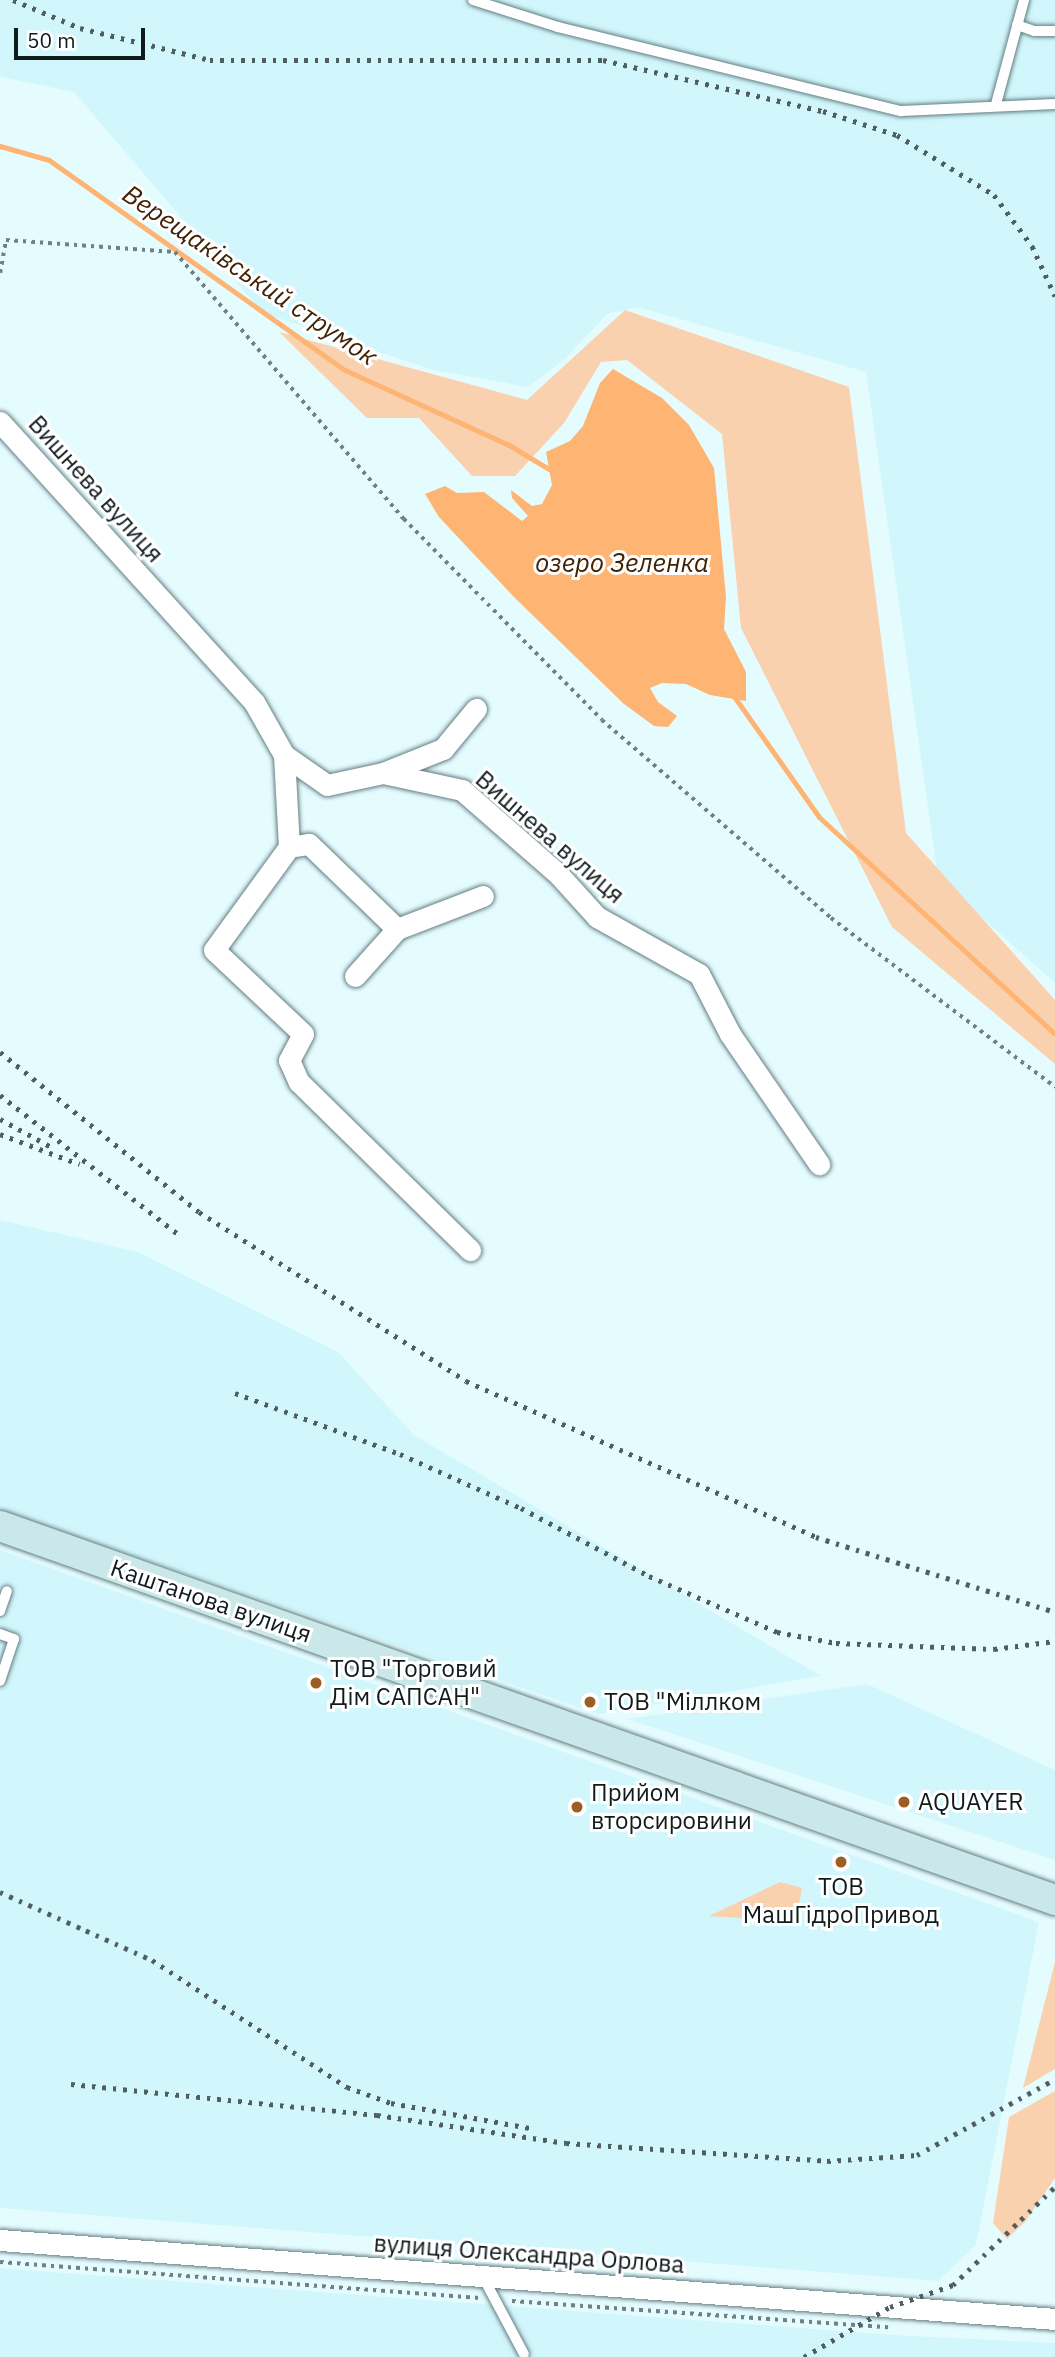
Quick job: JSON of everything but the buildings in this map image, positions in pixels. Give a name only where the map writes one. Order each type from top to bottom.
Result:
[{"type":"street","name":"Вишнева вулиця","points":[[0,422],[254,702],[284,755],[327,785],[383,773],[443,749],[475,709]]},
{"type":"street","name":"Вишнева вулиця","points":[[284,755],[289,847]]},
{"type":"street","name":"Вишнева вулиця","points":[[383,773],[462,790],[559,875],[597,916],[699,974],[730,1034],[819,1164]]},
{"type":"street","points":[[397,929],[309,844],[289,847],[214,950],[303,1034],[289,1060],[299,1082],[470,1250]]},
{"type":"street","points":[[355,976],[397,929],[482,896]]},
{"type":"street","name":"Каштанова вулиця","points":[[0,1526],[1055,1900]]},
{"type":"street","name":"вулиця Олександра Орлова","points":[[0,2240],[1055,2319]]},
{"type":"lane","points":[[473,0],[558,27],[901,111],[996,104],[1055,104]]},
{"type":"lane","points":[[996,104],[1024,0]]},
{"type":"lane","points":[[1017,25],[1034,31],[1055,31]]},
{"type":"lane","points":[[0,1611],[7,1591]]},
{"type":"lane","points":[[0,1634],[14,1639],[0,1681]]},
{"type":"lane","points":[[483,2277],[524,2354]]},
{"type":"path","points":[[0,273],[6,240],[175,251],[404,519],[602,720],[831,918],[1055,1087]]},
{"type":"shaded area","points":[[0,0],[1055,0],[1055,983],[938,878],[866,372],[638,307],[607,314],[566,358],[528,387],[433,370],[263,313],[74,92],[0,77]]},
{"type":"shaded area","points":[[625,310],[849,387],[906,833],[1055,1000],[1055,1064],[892,927],[741,628],[722,434],[627,360],[601,362],[564,423],[515,476],[472,476],[419,418],[367,418],[279,332],[527,400]]},
{"type":"shaded area","points":[[0,1220],[138,1252],[338,1352],[414,1435],[821,1676],[598,1714],[0,1510]]},
{"type":"shaded area","points":[[0,1550],[1039,1922],[976,2245],[938,2281],[0,2208]]},
{"type":"shaded area","points":[[867,1684],[1055,1770],[1055,1860],[627,1719]]},
{"type":"shaded area","points":[[780,1882],[802,1888],[796,1922],[709,1916]]},
{"type":"shaded area","points":[[1055,1962],[1055,2069],[1023,2088]]},
{"type":"shaded area","points":[[1055,2091],[1055,2178],[1025,2222],[1007,2239],[993,2223],[1009,2117]]},
{"type":"shaded area","points":[[0,2268],[894,2335],[1055,2343],[1055,2357],[0,2357]]},
{"type":"water","name":"озеро Зеленка","points":[[613,369],[662,398],[689,425],[714,468],[726,597],[724,629],[746,672],[746,701],[710,695],[686,684],[662,683],[650,688],[658,702],[677,716],[668,727],[654,726],[624,704],[514,597],[439,517],[425,494],[445,486],[457,493],[484,492],[522,521],[528,516],[512,498],[511,490],[532,506],[542,504],[552,485],[546,452],[570,441],[583,426],[600,383]]},
{"type":"waterway","name":"Верещаківський струмок","points":[[0,146],[49,160],[345,370],[509,445],[554,472]]},
{"type":"waterway","name":"Верещаківський струмок","points":[[733,695],[819,817],[1055,1034]]},
{"type":"railway","points":[[13,0],[80,28],[210,60],[603,60],[823,111],[897,135],[994,195],[1032,246],[1055,296]]},
{"type":"railway","points":[[0,1052],[199,1212],[466,1381],[816,1537],[1055,1612]]},
{"type":"railway","points":[[0,1095],[179,1235]]},
{"type":"railway","points":[[0,1119],[53,1148]]},
{"type":"railway","points":[[0,1134],[79,1164]]},
{"type":"railway","points":[[235,1393],[400,1454],[521,1508],[649,1576],[777,1632],[836,1643],[994,1649],[1055,1641]]},
{"type":"railway","points":[[0,1892],[152,1960],[347,2087],[391,2103],[530,2128]]},
{"type":"railway","points":[[71,2084],[377,2115],[566,2143],[827,2161],[917,2155],[1055,2079]]},
{"type":"railway","points":[[804,2357],[890,2307],[953,2285],[1055,2187]]},
{"type":"place","name":"ТОВ \"Торговий Дім САПСАН\"","points":[[316,1683]]},
{"type":"place","name":"ТОВ \"Міллком","points":[[590,1702]]},
{"type":"place","name":"AQUAYER","points":[[904,1802]]},
{"type":"place","name":"Прийом вторсировини","points":[[577,1807]]},
{"type":"place","name":"ТОВ МашГідроПривод","points":[[841,1862]]}]
